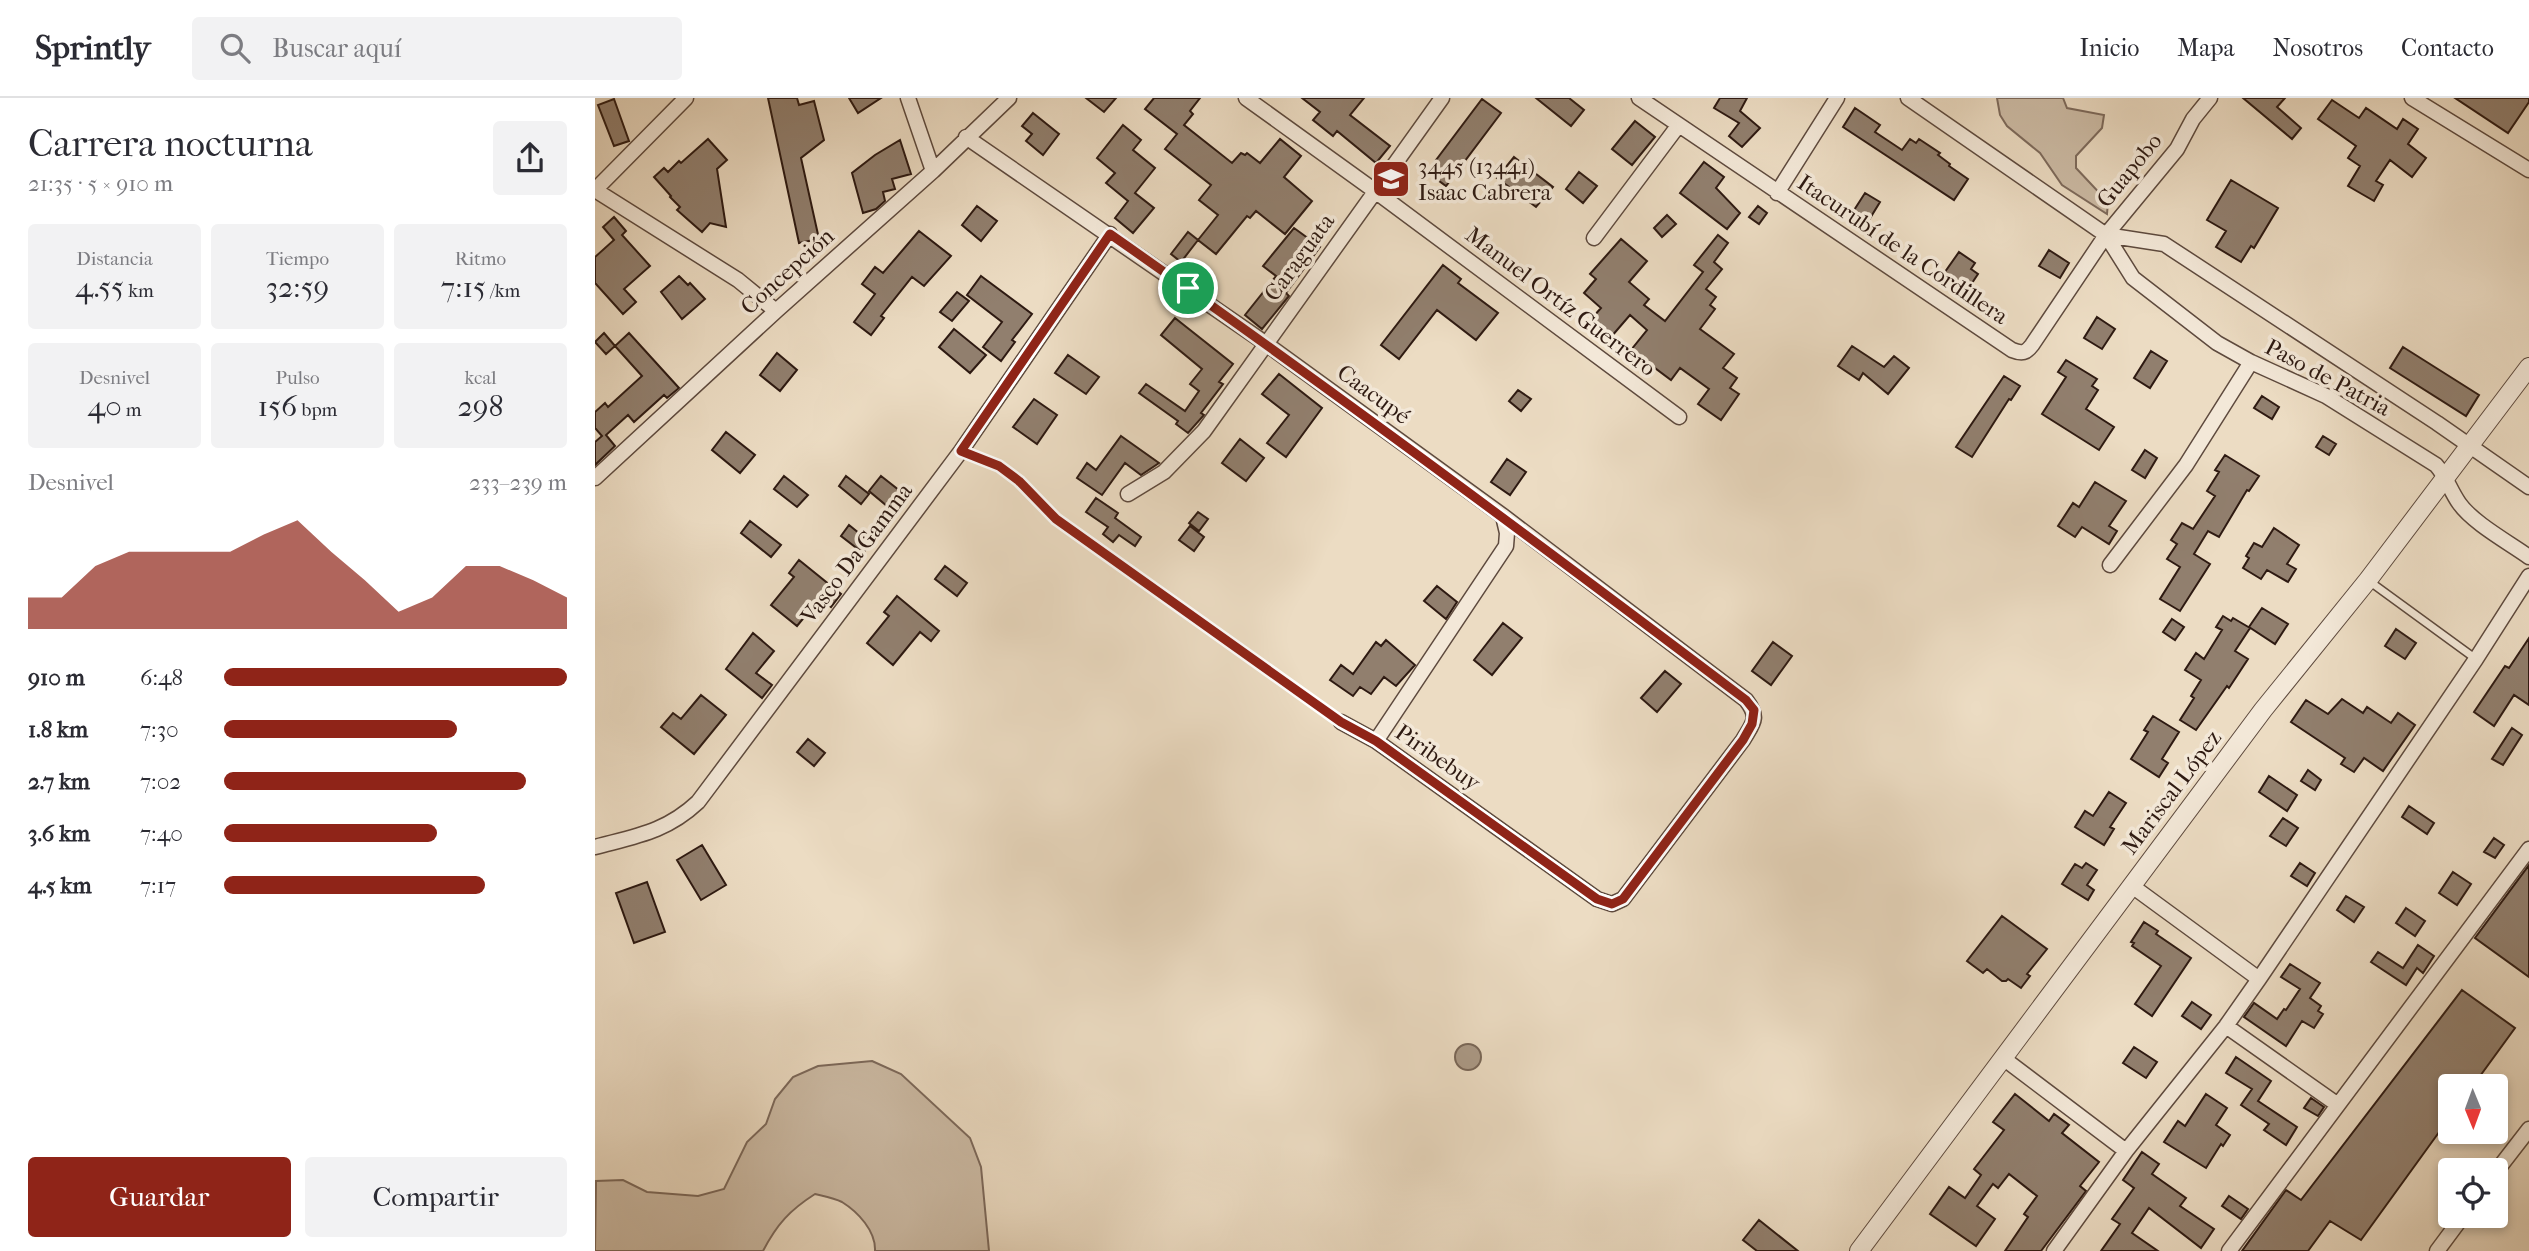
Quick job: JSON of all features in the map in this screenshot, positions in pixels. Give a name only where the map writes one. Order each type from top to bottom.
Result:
[{"type":"street","points":[[686,98],[595,190],[738,280],[776,311]]},
{"type":"street","points":[[908,98],[933,171]]},
{"type":"street","name":"Concepción","points":[[595,478],[933,171],[1009,98]]},
{"type":"street","name":"Manuel Ortíz Guerrero","points":[[1245,98],[1679,417]]},
{"type":"street","name":"Caraguata","points":[[1128,494],[1164,471],[1204,431],[1265,342],[1442,98]]},
{"type":"street","name":"Itacurubí de la Cordillera","points":[[1639,98],[1777,193],[2013,350],[2022,353],[2028,351],[2106,235]]},
{"type":"street","points":[[1777,193],[1837,98]]},
{"type":"street","name":"Paso de Patria","points":[[1908,98],[2106,235],[2133,278],[2217,343],[2251,362],[2326,396],[2436,465],[2447,479],[2459,504],[2529,557]]},
{"type":"street","name":"Guapobo","points":[[2106,235],[2177,149],[2193,119],[2210,98]]},
{"type":"street","points":[[2420,100],[2529,170]]},
{"type":"street","points":[[1594,238],[1678,126]]},
{"type":"street","name":"Caacupé","points":[[966,137],[1265,342],[1503,516],[1746,700]]},
{"type":"street","name":"Vasco Da Gamma","points":[[595,847],[657,830],[681,818],[698,802],[961,451],[1110,234]]},
{"type":"street","name":"Paso de Patria","points":[[2106,235],[2164,244],[2529,487]]},
{"type":"street","points":[[2110,565],[2186,465],[2251,362]]},
{"type":"street","name":"Mariscal López","points":[[1859,1251],[2263,710],[2447,479],[2529,367]]},
{"type":"street","points":[[1376,741],[1506,546],[1507,533],[1503,516]]},
{"type":"street","points":[[2054,1251],[2126,1151],[2226,1026],[2476,659],[2529,576]]},
{"type":"street","name":"Piribebuy","points":[[1341,722],[1376,741],[1597,899],[1612,904],[1623,899],[1743,740],[1754,717],[1754,710],[1746,700]]},
{"type":"street","points":[[2229,1251],[2529,849]]},
{"type":"street","points":[[2131,886],[2259,979]]},
{"type":"street","points":[[2226,1026],[2338,1105]]},
{"type":"street","points":[[2003,1058],[2126,1151]]},
{"type":"street","points":[[2507,1158],[2529,1129]]},
{"type":"street","points":[[2437,1251],[2454,1228]]},
{"type":"lane","name":"Piribebuy","points":[[961,451],[999,466],[1019,481],[1056,519],[1341,722]]},
{"type":"lane","points":[[2368,580],[2476,659]]},
{"type":"shaded area","points":[[1997,98],[2063,98],[2067,108],[2104,115],[2102,128],[2076,156],[2076,168],[2108,202],[2107,214],[2062,185],[2040,153],[2007,126],[2000,115]]},
{"type":"shaded area","points":[[1468,1044],[1477,1048],[1481,1057],[1477,1066],[1468,1070],[1459,1066],[1455,1057],[1459,1048]]},
{"type":"shaded area","points":[[872,1061],[901,1074],[970,1138],[981,1167],[989,1251],[875,1251],[873,1236],[854,1211],[839,1201],[815,1194],[785,1218],[763,1251],[595,1251],[596,1181],[623,1180],[647,1192],[698,1196],[724,1189],[747,1142],[766,1124],[775,1099],[793,1077],[818,1066]]},
{"type":"building","points":[[768,98],[797,98],[799,105],[814,101],[824,140],[801,158],[819,239],[799,243]]},
{"type":"building","points":[[849,98],[881,98],[858,113]]},
{"type":"building","points":[[1086,98],[1116,98],[1104,112]]},
{"type":"building","points":[[1154,98],[1200,98],[1190,111],[1193,114],[1184,125],[1232,163],[1241,153],[1247,153],[1260,163],[1280,139],[1301,156],[1284,177],[1312,201],[1285,234],[1256,211],[1250,218],[1247,216],[1216,254],[1198,240],[1218,215],[1199,200],[1211,185],[1165,149],[1177,134],[1145,109]]},
{"type":"building","points":[[1302,98],[1364,98],[1350,115],[1390,146],[1376,163],[1337,131],[1333,136],[1313,120],[1320,112]]},
{"type":"building","points":[[1536,98],[1569,98],[1584,110],[1571,126]]},
{"type":"building","points":[[1720,98],[1747,98],[1740,111],[1760,128],[1742,147],[1729,136],[1739,123],[1714,108]]},
{"type":"building","points":[[2243,98],[2285,98],[2277,107],[2301,128],[2292,139]]},
{"type":"building","points":[[2455,98],[2529,98],[2529,102],[2508,133]]},
{"type":"building","points":[[614,99],[629,141],[614,146],[598,105]]},
{"type":"building","points":[[1482,99],[1501,113],[1446,186],[1427,172]]},
{"type":"building","points":[[2332,100],[2359,118],[2366,108],[2397,129],[2403,119],[2418,129],[2408,144],[2426,158],[2412,177],[2390,160],[2376,181],[2383,185],[2374,201],[2348,186],[2360,166],[2348,158],[2356,146],[2318,119]]},
{"type":"building","points":[[1855,108],[1880,125],[1875,132],[1902,150],[1910,139],[1916,143],[1919,139],[1940,153],[1938,155],[1950,164],[1949,166],[1968,179],[1954,200],[1843,127]]},
{"type":"building","points":[[1033,113],[1059,134],[1043,155],[1026,141],[1032,134],[1022,126]]},
{"type":"building","points":[[1635,121],[1655,137],[1632,165],[1612,149]]},
{"type":"building","points":[[1123,125],[1141,140],[1133,150],[1155,168],[1135,193],[1154,208],[1133,233],[1115,218],[1128,201],[1106,183],[1115,173],[1097,158]]},
{"type":"building","points":[[708,139],[727,160],[717,169],[726,227],[710,223],[702,232],[677,210],[680,207],[654,177],[664,168],[668,172],[679,161],[681,163]]},
{"type":"building","points":[[900,140],[911,174],[892,179],[895,189],[883,192],[885,201],[876,209],[863,213],[852,173]]},
{"type":"building","points":[[1514,157],[1553,187],[1536,207],[1497,178]]},
{"type":"building","points":[[1704,162],[1724,177],[1716,188],[1740,213],[1727,229],[1680,193]]},
{"type":"building","points":[[1579,172],[1597,186],[1583,203],[1566,189]]},
{"type":"building","points":[[2231,180],[2278,208],[2254,248],[2251,246],[2241,262],[2216,247],[2226,231],[2207,220]]},
{"type":"building","points":[[1865,193],[1880,202],[1864,228],[1849,218]]},
{"type":"building","points":[[977,206],[997,221],[981,241],[962,225]]},
{"type":"building","points":[[1758,206],[1767,213],[1759,224],[1749,217]]},
{"type":"building","points":[[1667,215],[1676,224],[1662,237],[1654,228]]},
{"type":"building","points":[[614,217],[626,231],[622,235],[650,266],[624,289],[636,302],[623,314],[595,283],[595,257],[614,240],[603,227]]},
{"type":"building","points":[[1294,228],[1320,247],[1286,293],[1289,296],[1262,329],[1245,315],[1276,276],[1263,266]]},
{"type":"building","points":[[919,231],[951,256],[924,286],[912,277],[881,316],[884,318],[871,335],[854,322],[875,294],[862,284],[875,267],[883,273]]},
{"type":"building","points":[[1188,232],[1198,240],[1181,262],[1171,254]]},
{"type":"building","points":[[1718,235],[1728,243],[1714,262],[1722,269],[1706,289],[1716,297],[1710,305],[1715,309],[1700,329],[1734,354],[1723,368],[1737,378],[1730,388],[1739,394],[1721,420],[1698,404],[1709,389],[1680,368],[1671,380],[1631,350],[1647,330],[1630,315],[1605,344],[1585,326],[1601,308],[1584,293],[1596,279],[1590,274],[1621,239],[1647,261],[1629,282],[1649,299],[1644,305],[1665,321],[1703,272],[1694,265]]},
{"type":"building","points":[[2049,250],[2069,263],[2060,278],[2039,266]]},
{"type":"building","points":[[1959,252],[1975,263],[1971,269],[1978,274],[1966,292],[1959,287],[1956,290],[1940,279]]},
{"type":"building","points":[[1443,265],[1461,279],[1458,283],[1498,313],[1476,340],[1437,310],[1399,359],[1381,345]]},
{"type":"building","points":[[679,276],[705,299],[682,319],[661,292]]},
{"type":"building","points":[[981,276],[1032,314],[1012,340],[1015,342],[1001,361],[983,347],[1002,322],[967,295]]},
{"type":"building","points":[[957,292],[969,301],[952,321],[940,312]]},
{"type":"building","points":[[2097,317],[2115,329],[2102,349],[2084,338]]},
{"type":"building","points":[[1175,318],[1233,364],[1219,382],[1223,384],[1201,413],[1204,415],[1188,433],[1176,424],[1178,421],[1139,393],[1146,384],[1185,411],[1199,391],[1190,384],[1202,369],[1161,335]]},
{"type":"building","points":[[954,329],[986,355],[970,373],[939,347]]},
{"type":"building","points":[[604,333],[615,346],[606,354],[595,342]]},
{"type":"building","points":[[629,333],[679,388],[667,398],[664,395],[634,422],[628,415],[606,435],[615,446],[595,465],[595,442],[602,436],[595,428],[595,412],[605,403],[608,407],[642,376],[615,346]]},
{"type":"building","points":[[1852,346],[1884,367],[1894,356],[1909,368],[1888,394],[1863,373],[1859,380],[1838,366]]},
{"type":"building","points":[[2403,347],[2479,395],[2466,416],[2390,368]]},
{"type":"building","points":[[2151,351],[2167,361],[2150,388],[2134,378]]},
{"type":"building","points":[[777,353],[797,370],[780,391],[760,375]]},
{"type":"building","points":[[1068,355],[1099,377],[1086,394],[1055,373]]},
{"type":"building","points":[[2066,360],[2097,379],[2092,386],[2098,390],[2086,409],[2114,427],[2099,450],[2042,414],[2066,377],[2058,372]]},
{"type":"building","points":[[1279,374],[1322,408],[1286,457],[1267,443],[1289,415],[1262,394]]},
{"type":"building","points":[[2004,376],[2020,386],[1972,457],[1956,447]]},
{"type":"building","points":[[1518,390],[1531,399],[1521,411],[1509,401]]},
{"type":"building","points":[[2262,396],[2279,407],[2272,419],[2254,408]]},
{"type":"building","points":[[1034,399],[1057,415],[1037,444],[1013,427]]},
{"type":"building","points":[[726,432],[755,455],[740,473],[712,450]]},
{"type":"building","points":[[1121,436],[1159,463],[1141,475],[1125,463],[1102,495],[1077,478],[1087,463],[1096,470]]},
{"type":"building","points":[[2323,436],[2336,444],[2329,455],[2316,447]]},
{"type":"building","points":[[1240,439],[1264,458],[1246,481],[1222,463]]},
{"type":"building","points":[[2145,450],[2157,458],[2145,478],[2132,470]]},
{"type":"building","points":[[2225,455],[2259,476],[2249,491],[2247,490],[2219,537],[2208,531],[2194,554],[2210,564],[2180,611],[2160,599],[2180,567],[2167,559],[2177,544],[2171,540],[2182,523],[2193,529],[2215,496],[2207,491],[2219,472],[2215,470]]},
{"type":"building","points":[[1507,459],[1526,472],[1510,495],[1491,482]]},
{"type":"building","points":[[784,476],[808,495],[797,507],[774,489]]},
{"type":"building","points":[[846,476],[869,494],[861,504],[839,486]]},
{"type":"building","points":[[881,476],[900,491],[887,506],[869,491]]},
{"type":"building","points":[[2095,482],[2126,501],[2109,526],[2117,531],[2109,544],[2082,527],[2075,537],[2058,526],[2073,503],[2079,507]]},
{"type":"building","points":[[1096,498],[1118,513],[1115,518],[1141,537],[1135,546],[1119,535],[1113,542],[1103,534],[1108,527],[1086,512]]},
{"type":"building","points":[[1198,512],[1208,519],[1199,531],[1189,523]]},
{"type":"building","points":[[750,521],[781,545],[771,557],[741,533]]},
{"type":"building","points":[[849,525],[871,543],[863,553],[841,536]]},
{"type":"building","points":[[1190,526],[1204,537],[1194,551],[1179,540]]},
{"type":"building","points":[[2274,528],[2299,545],[2287,564],[2296,569],[2288,582],[2267,570],[2261,579],[2243,568],[2254,543],[2262,547]]},
{"type":"building","points":[[799,560],[841,594],[831,607],[820,598],[797,626],[771,605],[794,577],[789,573]]},
{"type":"building","points":[[945,566],[967,583],[957,596],[935,579]]},
{"type":"building","points":[[1437,586],[1457,602],[1446,619],[1424,601]]},
{"type":"building","points":[[897,596],[939,631],[931,641],[920,632],[893,665],[867,643],[889,616],[884,612]]},
{"type":"building","points":[[2262,608],[2288,624],[2275,644],[2249,627]]},
{"type":"building","points":[[2223,616],[2231,621],[2233,618],[2250,628],[2235,651],[2248,659],[2196,730],[2180,720],[2194,698],[2191,696],[2201,680],[2185,670],[2196,653],[2204,659],[2222,630],[2216,627]]},
{"type":"building","points":[[2172,619],[2184,627],[2175,640],[2163,632]]},
{"type":"building","points":[[1503,623],[1522,638],[1492,675],[1474,660]]},
{"type":"building","points":[[2396,629],[2416,643],[2405,659],[2385,646]]},
{"type":"building","points":[[753,633],[774,651],[756,673],[772,685],[762,698],[726,669]]},
{"type":"building","points":[[2529,638],[2529,705],[2514,695],[2494,726],[2474,712],[2505,666],[2509,668]]},
{"type":"building","points":[[1386,640],[1415,665],[1396,686],[1384,677],[1371,694],[1360,687],[1353,696],[1330,680],[1341,665],[1353,674],[1376,642],[1381,646]]},
{"type":"building","points":[[1773,642],[1792,656],[1771,685],[1752,671]]},
{"type":"building","points":[[1665,671],[1681,684],[1657,712],[1641,698]]},
{"type":"building","points":[[701,695],[726,715],[694,754],[661,727],[673,713],[681,719]]},
{"type":"building","points":[[2342,699],[2363,713],[2367,707],[2391,723],[2398,713],[2415,725],[2383,771],[2364,758],[2354,772],[2341,764],[2345,758],[2291,722],[2306,700],[2328,714]]},
{"type":"building","points":[[2153,716],[2179,732],[2162,759],[2168,763],[2159,777],[2131,759],[2148,732],[2144,730]]},
{"type":"building","points":[[2512,728],[2522,735],[2503,765],[2492,759]]},
{"type":"building","points":[[808,739],[825,753],[814,766],[797,752]]},
{"type":"building","points":[[2308,770],[2321,780],[2315,790],[2301,781]]},
{"type":"building","points":[[2269,776],[2297,795],[2287,811],[2259,792]]},
{"type":"building","points":[[2109,792],[2126,803],[2110,827],[2114,829],[2104,845],[2075,827],[2085,811],[2093,816]]},
{"type":"building","points":[[2409,806],[2434,823],[2427,834],[2402,817]]},
{"type":"building","points":[[2283,818],[2298,828],[2286,846],[2270,836]]},
{"type":"building","points":[[2494,838],[2504,845],[2495,858],[2484,852]]},
{"type":"building","points":[[702,845],[726,885],[701,900],[677,860]]},
{"type":"building","points":[[2086,863],[2097,870],[2087,885],[2094,890],[2088,900],[2062,884],[2075,864],[2082,868]]},
{"type":"building","points":[[2300,863],[2315,873],[2307,886],[2291,876]]},
{"type":"building","points":[[2529,865],[2529,977],[2475,938]]},
{"type":"building","points":[[2453,872],[2471,884],[2457,905],[2439,893]]},
{"type":"building","points":[[647,882],[665,932],[634,943],[616,893]]},
{"type":"building","points":[[2346,896],[2364,907],[2354,922],[2337,910]]},
{"type":"building","points":[[2406,908],[2425,921],[2415,936],[2396,923]]},
{"type":"building","points":[[2002,916],[2047,949],[2027,974],[2030,976],[2021,988],[2008,979],[2002,981],[1987,969],[1983,973],[1967,961]]},
{"type":"building","points":[[2144,922],[2158,931],[2156,934],[2191,958],[2152,1016],[2135,1004],[2161,966],[2132,946],[2134,943],[2131,942]]},
{"type":"building","points":[[2418,945],[2434,956],[2423,973],[2417,968],[2406,985],[2371,962],[2378,952],[2403,968]]},
{"type":"building","points":[[2290,964],[2320,983],[2310,998],[2321,1006],[2318,1011],[2323,1014],[2314,1028],[2302,1021],[2286,1046],[2244,1017],[2254,1003],[2277,1019],[2284,1009],[2286,1010],[2300,989],[2281,977]]},
{"type":"building","points":[[2462,990],[2515,1028],[2481,1074],[2438,1074],[2438,1134],[2361,1240],[2330,1221],[2308,1251],[2242,1251],[2286,1190],[2301,1200]]},
{"type":"building","points":[[2192,1002],[2211,1015],[2201,1029],[2182,1016]]},
{"type":"building","points":[[2134,1047],[2157,1062],[2146,1078],[2123,1063]]},
{"type":"building","points":[[2236,1057],[2271,1081],[2258,1101],[2297,1127],[2286,1145],[2264,1130],[2269,1124],[2241,1105],[2252,1089],[2226,1073]]},
{"type":"building","points":[[2015,1094],[2049,1121],[2054,1114],[2069,1125],[2062,1133],[2099,1162],[2080,1186],[2086,1191],[2041,1251],[2005,1251],[2028,1217],[2024,1214],[2037,1196],[2009,1174],[1998,1188],[1993,1184],[1977,1206],[1995,1219],[1976,1246],[1930,1214],[1949,1187],[1965,1198],[1981,1175],[1974,1169],[2004,1130],[1993,1122]]},
{"type":"building","points":[[2206,1094],[2227,1108],[2216,1125],[2230,1135],[2206,1168],[2164,1142],[2178,1121],[2185,1126]]},
{"type":"building","points":[[2311,1098],[2324,1107],[2318,1116],[2304,1108]]},
{"type":"building","points":[[2142,1152],[2159,1164],[2152,1174],[2186,1198],[2180,1206],[2214,1229],[2201,1248],[2149,1208],[2132,1233],[2158,1251],[2101,1251],[2120,1224],[2112,1219],[2134,1188],[2123,1180]]},
{"type":"building","points":[[2229,1196],[2248,1209],[2241,1219],[2222,1206]]},
{"type":"building","points":[[1759,1220],[1798,1251],[1757,1251],[1743,1240]]},
{"type":"place","name":"3445 (13441) Isaac Cabrera","points":[[1391,179]]},
{"type":"route","points":[[1110,234],[1188,288],[1503,516],[1746,700],[1754,710],[1752,724],[1743,740],[1623,899],[1612,904],[1597,899],[1376,741],[1341,722],[1056,519],[1019,481],[999,466],[961,451],[1110,234]]}]
